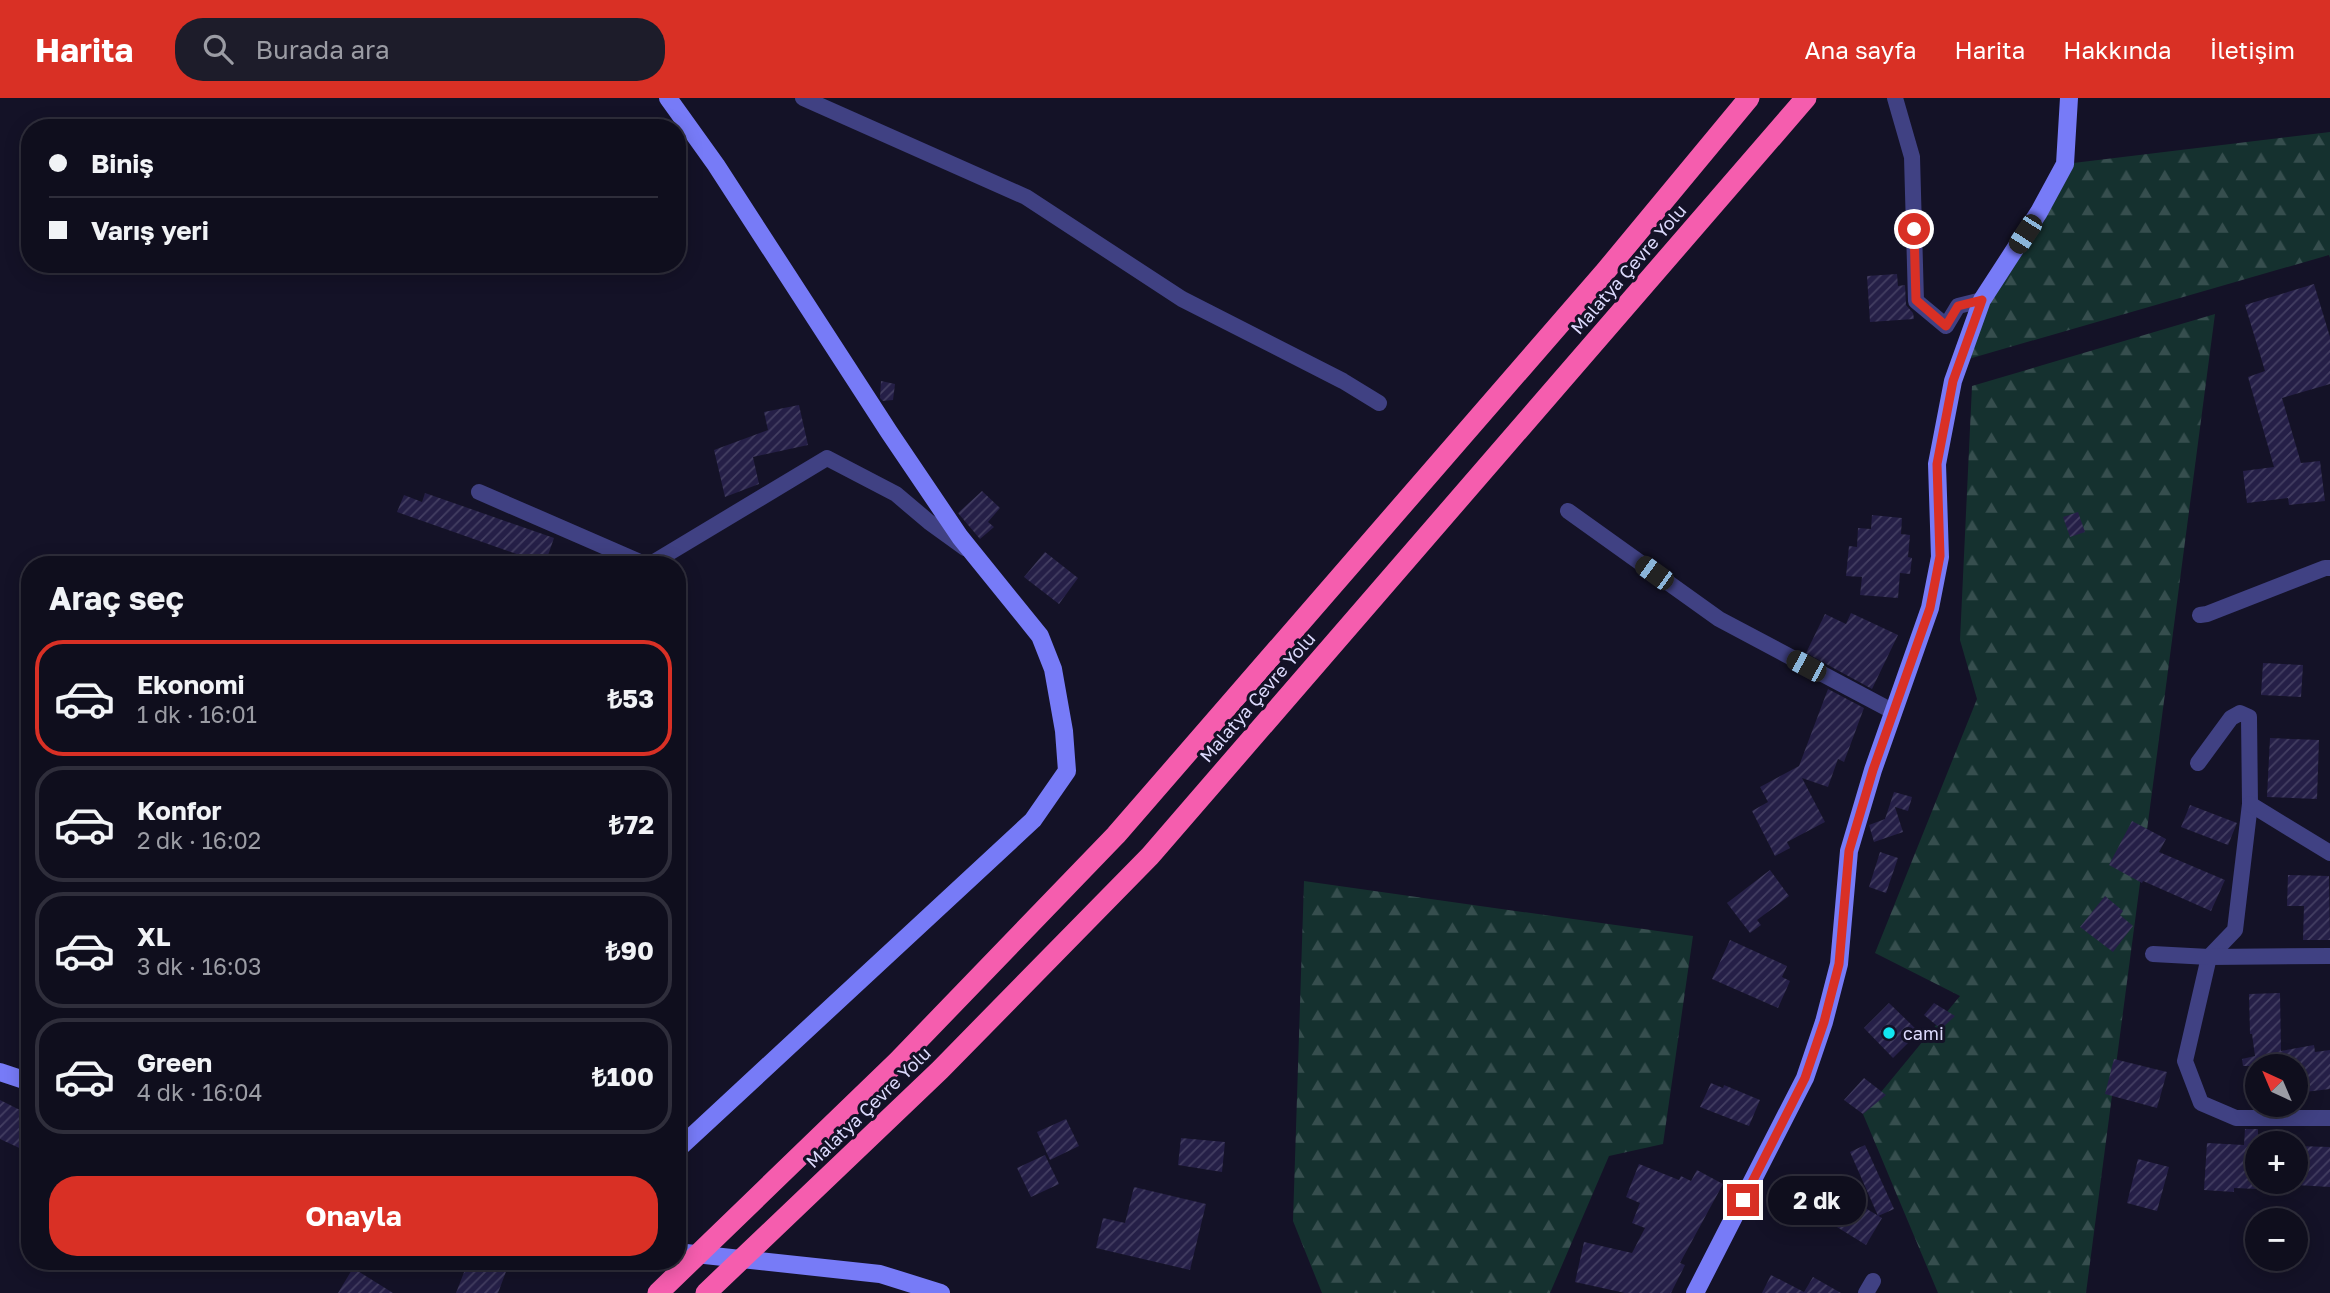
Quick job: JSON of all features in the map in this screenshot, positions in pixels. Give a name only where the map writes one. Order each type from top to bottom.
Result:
[{"type":"highway","name":"Malatya Çevre Yolu","points":[[686,1266],[898,1061],[1116,835],[1604,273],[1749,98]]},
{"type":"highway","name":"Malatya Çevre Yolu","points":[[706,1293],[940,1070],[1150,856],[1806,98]]},
{"type":"highway","name":"Malatya Çevre Yolu","points":[[658,1293],[682,1270]]},
{"type":"street","points":[[668,98],[683,119]]},
{"type":"street","points":[[803,98],[1026,197],[1182,299],[1343,381],[1379,403]]},
{"type":"street","points":[[1895,98],[1912,157],[1916,300],[1946,326],[1958,306],[1982,300]]},
{"type":"street","points":[[1695,1293],[1805,1078],[1824,1022],[1839,964],[1849,851],[1930,608],[1940,556],[1937,464],[1953,381],[1982,300],[2039,212],[2065,164],[2070,98]]},
{"type":"street","points":[[686,123],[889,432],[975,556],[1040,636],[1053,669],[1064,731],[1067,771],[1033,820],[686,1142]]},
{"type":"street","points":[[663,556],[827,458],[895,494],[975,556]]},
{"type":"street","points":[[480,492],[627,556]]},
{"type":"street","points":[[1568,511],[1719,619],[1894,712]]},
{"type":"street","points":[[2200,615],[2330,568]]},
{"type":"street","points":[[2199,763],[2231,719],[2240,713],[2249,717],[2250,804],[2235,930],[2209,957],[2185,1061],[2201,1103],[2236,1118],[2330,1118]]},
{"type":"street","points":[[2250,804],[2330,853]]},
{"type":"street","points":[[2153,954],[2209,957],[2330,956]]},
{"type":"street","points":[[0,1072],[21,1079]]},
{"type":"street","points":[[686,1253],[880,1274],[941,1293]]},
{"type":"green space","points":[[2330,132],[2330,258],[2329,255],[1965,360],[1982,300],[2065,164]]},
{"type":"green space","points":[[2215,314],[2086,1293],[1938,1293],[1863,1114],[1960,996],[1875,953],[1977,699],[1960,640],[1972,386]]},
{"type":"green space","points":[[1304,881],[1693,936],[1663,1144],[1609,1156],[1550,1293],[1322,1293],[1293,1221]]},
{"type":"building","points":[[1897,274],[1898,286],[1905,285],[1906,305],[1913,313],[1914,319],[1870,322],[1867,276]]},
{"type":"building","points":[[2314,284],[2330,337],[2330,384],[2282,398],[2301,463],[2320,461],[2325,501],[2289,505],[2288,498],[2247,503],[2243,471],[2274,467],[2248,377],[2265,371],[2245,305]]},
{"type":"building","points":[[881,381],[895,384],[893,400],[883,401],[880,398]]},
{"type":"building","points":[[799,405],[808,445],[753,457],[759,484],[725,497],[714,450],[768,430],[764,412]]},
{"type":"building","points":[[982,491],[1000,508],[988,522],[994,527],[980,539],[958,513]]},
{"type":"building","points":[[425,493],[554,538],[548,556],[522,556],[397,512],[404,495],[422,502]]},
{"type":"building","points":[[2078,512],[2085,532],[2070,537],[2063,517]]},
{"type":"building","points":[[1872,515],[1902,518],[1901,534],[1910,535],[1910,574],[1900,573],[1898,598],[1860,595],[1862,577],[1846,576],[1849,546],[1857,547],[1858,528],[1871,529]]},
{"type":"building","points":[[1045,552],[1078,578],[1059,604],[1024,577]]},
{"type":"building","points":[[1851,613],[1898,635],[1872,689],[1806,653],[1825,614],[1846,624]]},
{"type":"building","points":[[2263,663],[2303,665],[2301,697],[2261,695]]},
{"type":"building","points":[[1828,689],[1864,708],[1844,762],[1838,759],[1828,787],[1802,778],[1825,822],[1787,842],[1790,848],[1775,856],[1752,811],[1768,802],[1760,787],[1799,766]]},
{"type":"building","points":[[2270,738],[2319,740],[2317,799],[2267,797]]},
{"type":"building","points":[[1894,792],[1912,797],[1908,811],[1895,807],[1903,832],[1874,842],[1869,825],[1885,819]]},
{"type":"building","points":[[2190,805],[2237,823],[2228,845],[2181,827]]},
{"type":"building","points":[[2132,821],[2166,839],[2159,852],[2225,880],[2211,911],[2143,881],[2142,883],[2109,865]]},
{"type":"building","points":[[1880,852],[1898,858],[1886,893],[1869,887]]},
{"type":"building","points":[[1770,870],[1789,896],[1757,920],[1761,925],[1750,933],[1727,903]]},
{"type":"building","points":[[2288,875],[2329,876],[2330,940],[2303,940],[2304,906],[2287,906]]},
{"type":"building","points":[[2105,896],[2123,911],[2120,915],[2133,926],[2113,952],[2080,927]]},
{"type":"building","points":[[1730,940],[1787,966],[1782,977],[1790,981],[1778,1008],[1712,979]]},
{"type":"building","points":[[2280,993],[2281,1051],[2314,1045],[2315,1052],[2330,1050],[2330,1089],[2308,1092],[2308,1054],[2255,1054],[2250,1034],[2249,994]]},
{"type":"building","name":"cami","points":[[1889,1003],[1919,1032],[1893,1058],[1864,1028]]},
{"type":"building","points":[[1934,1003],[1955,1016],[1941,1029],[1924,1015]]},
{"type":"building","points":[[2114,1059],[2167,1072],[2157,1108],[2105,1094]]},
{"type":"building","points":[[1864,1078],[1886,1095],[1863,1114],[1844,1100]]},
{"type":"building","points":[[1711,1083],[1723,1088],[1724,1085],[1760,1100],[1749,1126],[1700,1107]]},
{"type":"building","points":[[0,1100],[20,1110],[21,1108],[21,1149],[0,1139]]},
{"type":"building","points":[[1066,1119],[1079,1146],[1050,1160],[1037,1132]]},
{"type":"building","points":[[2245,1129],[2258,1129],[2245,1131],[2245,1188],[2234,1188],[2234,1192],[2204,1190],[2207,1143],[2244,1145]]},
{"type":"building","points":[[1181,1138],[1225,1142],[1222,1172],[1178,1165]]},
{"type":"building","points":[[1865,1145],[1894,1209],[1878,1216],[1850,1152]]},
{"type":"building","points":[[2308,1146],[2330,1147],[2330,1187],[2308,1186]]},
{"type":"building","points":[[1045,1155],[1059,1184],[1031,1197],[1017,1168]]},
{"type":"building","points":[[2138,1159],[2169,1167],[2157,1211],[2127,1203]]},
{"type":"building","points":[[1639,1164],[1679,1180],[1681,1176],[1691,1181],[1697,1170],[1723,1184],[1680,1263],[1685,1265],[1671,1293],[1625,1293],[1575,1282],[1584,1242],[1632,1253],[1645,1228],[1632,1223],[1640,1203],[1626,1197]]},
{"type":"building","points":[[1134,1187],[1206,1204],[1190,1270],[1096,1248],[1103,1218],[1125,1223]]},
{"type":"building","points":[[1840,1193],[1882,1218],[1866,1245],[1824,1219]]},
{"type":"building","points":[[352,1270],[356,1270],[393,1293],[338,1293]]},
{"type":"building","points":[[465,1270],[507,1270],[498,1293],[456,1293]]},
{"type":"building","points":[[1771,1275],[1804,1292],[1813,1277],[1841,1293],[1762,1293]]},
{"type":"place","name":"cami","points":[[1889,1033]]},
{"type":"route","points":[[1743,1200],[1805,1078],[1824,1022],[1839,964],[1849,851],[1873,770],[1930,608],[1940,556],[1937,464],[1953,381],[1982,300],[1958,306],[1946,326],[1916,300],[1914,229]]}]
